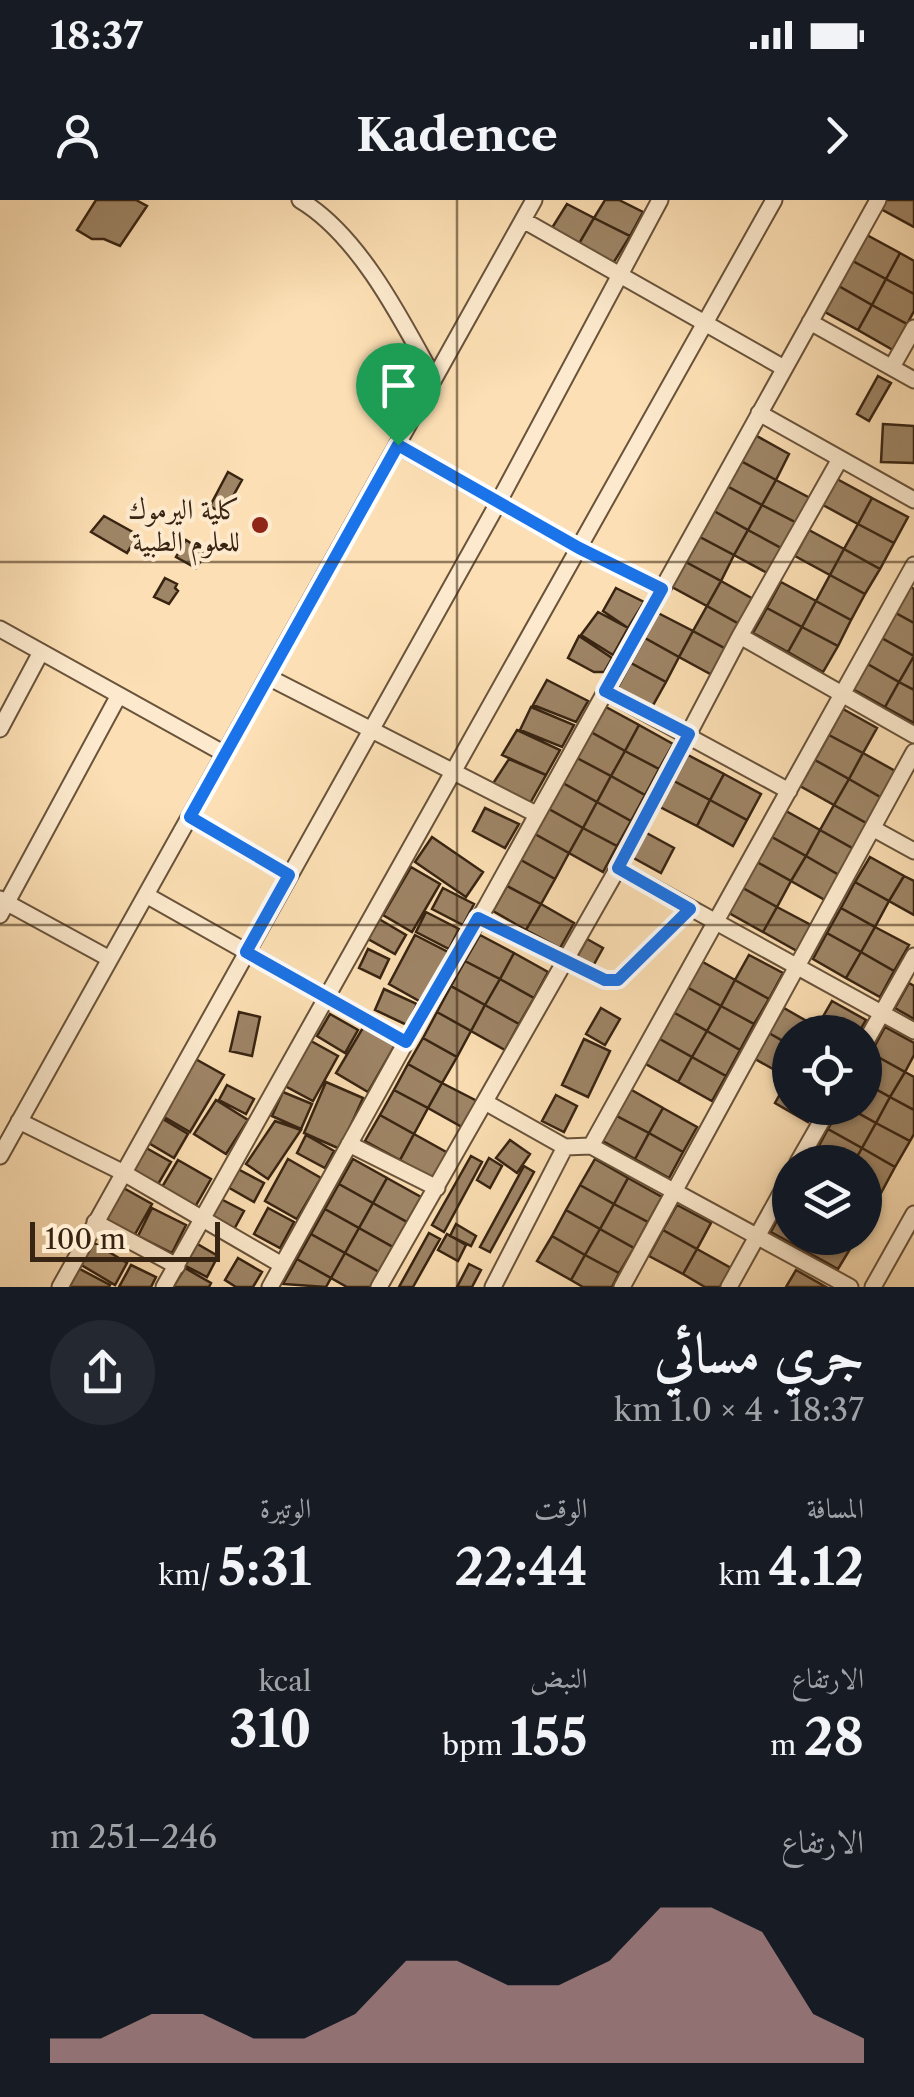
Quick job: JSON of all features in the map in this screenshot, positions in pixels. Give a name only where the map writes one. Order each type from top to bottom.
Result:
[{"type":"street","points":[[300,200],[330,222],[353,250],[397,313],[434,379]]},
{"type":"street","points":[[0,1156],[534,200]]},
{"type":"street","points":[[60,1287],[498,502],[660,200]]},
{"type":"street","points":[[164,1287],[774,200]]},
{"type":"street","points":[[270,1287],[878,200]]},
{"type":"street","points":[[523,220],[784,368]]},
{"type":"street","points":[[810,322],[914,380]]},
{"type":"street","points":[[892,367],[914,328]]},
{"type":"street","points":[[760,413],[914,500]]},
{"type":"street","points":[[398,445],[579,548],[662,589]]},
{"type":"street","points":[[379,1287],[618,868],[740,636],[840,460]]},
{"type":"street","points":[[591,1146],[914,565]]},
{"type":"street","points":[[0,629],[225,754]]},
{"type":"street","points":[[740,636],[914,736]]},
{"type":"street","points":[[0,729],[40,652]]},
{"type":"street","points":[[268,677],[536,814]]},
{"type":"street","points":[[605,691],[788,791]]},
{"type":"street","points":[[110,959],[2,905],[118,695]]},
{"type":"street","points":[[622,1287],[914,752]]},
{"type":"street","points":[[190,817],[289,875]]},
{"type":"street","points":[[874,830],[914,851]]},
{"type":"street","points":[[618,868],[914,1031]]},
{"type":"street","points":[[146,896],[406,1042]]},
{"type":"street","points":[[478,918],[605,980],[618,980],[690,909]]},
{"type":"street","points":[[881,1014],[914,956]]},
{"type":"street","points":[[486,1102],[565,1146],[591,1146],[850,1287]]},
{"type":"street","points":[[19,1122],[122,1172],[282,1265]]},
{"type":"street","points":[[349,1144],[437,1188]]},
{"type":"street","points":[[493,1287],[565,1146]]},
{"type":"street","points":[[730,1287],[772,1210]]},
{"type":"street","points":[[874,1287],[914,1214]]},
{"type":"street","points":[[95,1222],[177,1266]]},
{"type":"building","points":[[96,200],[136,200],[147,206],[120,246],[92,239],[77,230]]},
{"type":"building","points":[[605,200],[619,200],[643,212],[630,236],[594,218]]},
{"type":"building","points":[[883,200],[914,200],[914,227],[879,208]]},
{"type":"building","points":[[567,204],[594,218],[577,247],[550,231]]},
{"type":"building","points":[[594,218],[630,236],[612,265],[577,247]]},
{"type":"building","points":[[865,234],[900,253],[886,279],[851,260]]},
{"type":"building","points":[[900,253],[914,261],[914,294],[886,279]]},
{"type":"building","points":[[851,260],[886,279],[872,305],[837,285]]},
{"type":"building","points":[[886,279],[914,294],[914,311],[907,324],[872,305]]},
{"type":"building","points":[[837,285],[872,305],[858,330],[823,311]]},
{"type":"building","points":[[872,305],[907,324],[893,350],[858,330]]},
{"type":"building","points":[[878,376],[891,383],[869,421],[857,414]]},
{"type":"building","points":[[883,424],[914,426],[914,463],[881,462]]},
{"type":"building","points":[[755,435],[789,454],[776,480],[741,461]]},
{"type":"building","points":[[741,461],[776,480],[762,505],[727,486]]},
{"type":"building","points":[[228,472],[242,480],[223,514],[210,506]]},
{"type":"building","points":[[837,479],[872,498],[858,524],[823,505]]},
{"type":"building","points":[[776,480],[810,498],[797,523],[762,505]]},
{"type":"building","points":[[727,486],[762,505],[748,530],[714,511]]},
{"type":"building","points":[[872,498],[908,517],[894,543],[858,524]]},
{"type":"building","points":[[762,505],[797,523],[783,549],[748,530]]},
{"type":"building","points":[[714,511],[748,530],[734,555],[700,537]]},
{"type":"building","points":[[104,516],[138,535],[127,553],[91,532]]},
{"type":"building","points":[[858,524],[894,543],[880,569],[844,549]]},
{"type":"building","points":[[748,530],[783,549],[769,574],[734,555]]},
{"type":"building","points":[[809,530],[844,549],[830,575],[795,556]]},
{"type":"building","points":[[700,537],[734,555],[721,581],[686,562]]},
{"type":"building","points":[[186,540],[206,553],[196,568],[176,557]]},
{"type":"building","points":[[844,549],[880,569],[865,594],[830,575]]},
{"type":"building","points":[[686,562],[721,581],[707,606],[672,587]]},
{"type":"building","points":[[830,575],[865,594],[851,620],[816,601]]},
{"type":"building","points":[[165,578],[177,584],[178,591],[169,604],[154,597]]},
{"type":"building","points":[[721,581],[755,600],[741,625],[707,606]]},
{"type":"building","points":[[781,582],[816,601],[802,627],[767,608]]},
{"type":"building","points":[[908,586],[914,589],[914,623],[894,612]]},
{"type":"building","points":[[616,588],[644,602],[628,628],[603,611]]},
{"type":"building","points":[[816,601],[851,620],[838,646],[802,627]]},
{"type":"building","points":[[707,606],[741,625],[728,650],[693,631]]},
{"type":"building","points":[[767,608],[802,627],[788,652],[753,633]]},
{"type":"building","points":[[598,612],[628,628],[613,655],[581,635]]},
{"type":"building","points":[[894,612],[914,623],[914,656],[880,637]]},
{"type":"building","points":[[658,613],[693,631],[679,657],[645,638]]},
{"type":"building","points":[[802,627],[838,646],[823,672],[788,652]]},
{"type":"building","points":[[693,631],[728,650],[714,676],[679,657]]},
{"type":"building","points":[[579,636],[612,658],[604,672],[594,672],[568,658]]},
{"type":"building","points":[[880,637],[914,656],[899,682],[866,663]]},
{"type":"building","points":[[645,638],[679,657],[666,682],[631,663]]},
{"type":"building","points":[[914,656],[914,690],[899,682]]},
{"type":"building","points":[[631,663],[666,682],[652,707],[617,689]]},
{"type":"building","points":[[866,663],[899,682],[885,707],[851,688]]},
{"type":"building","points":[[547,680],[588,701],[576,722],[533,705]]},
{"type":"building","points":[[899,682],[914,690],[914,723],[885,707]]},
{"type":"building","points":[[531,707],[574,725],[562,747],[520,730]]},
{"type":"building","points":[[606,707],[639,725],[625,751],[591,732]]},
{"type":"building","points":[[843,709],[877,728],[863,753],[829,735]]},
{"type":"building","points":[[639,725],[673,744],[659,769],[625,751]]},
{"type":"building","points":[[517,730],[560,750],[546,775],[502,755]]},
{"type":"building","points":[[591,732],[625,751],[611,776],[577,758]]},
{"type":"building","points":[[829,735],[863,753],[849,779],[815,760]]},
{"type":"building","points":[[625,751],[659,769],[645,795],[611,776]]},
{"type":"building","points":[[863,753],[897,772],[882,798],[849,779]]},
{"type":"building","points":[[688,755],[724,774],[710,800],[674,781]]},
{"type":"building","points":[[577,758],[611,776],[597,802],[563,783]]},
{"type":"building","points":[[509,759],[546,775],[529,805],[492,785]]},
{"type":"building","points":[[815,760],[849,779],[834,805],[800,786]]},
{"type":"building","points":[[724,774],[761,794],[747,820],[710,800]]},
{"type":"building","points":[[611,776],[645,795],[631,821],[597,802]]},
{"type":"building","points":[[849,779],[882,798],[868,824],[834,805]]},
{"type":"building","points":[[674,781],[710,800],[697,826],[660,807]]},
{"type":"building","points":[[563,783],[597,802],[583,828],[549,809]]},
{"type":"building","points":[[710,800],[747,820],[733,846],[697,826]]},
{"type":"building","points":[[597,802],[631,821],[617,846],[583,828]]},
{"type":"building","points":[[834,805],[868,824],[854,849],[820,830]]},
{"type":"building","points":[[485,808],[519,824],[505,848],[473,831]]},
{"type":"building","points":[[549,809],[583,828],[569,853],[535,834]]},
{"type":"building","points":[[786,811],[820,830],[806,856],[772,837]]},
{"type":"building","points":[[583,828],[617,846],[603,872],[569,853]]},
{"type":"building","points":[[820,830],[854,849],[839,875],[806,856]]},
{"type":"building","points":[[643,831],[674,848],[661,873],[630,856]]},
{"type":"building","points":[[535,834],[569,853],[555,879],[521,860]]},
{"type":"building","points":[[432,837],[483,872],[466,897],[415,862]]},
{"type":"building","points":[[772,837],[806,856],[791,881],[757,862]]},
{"type":"building","points":[[806,856],[839,875],[825,900],[791,881]]},
{"type":"building","points":[[870,857],[904,876],[889,901],[855,882]]},
{"type":"building","points":[[521,860],[555,879],[541,904],[507,886]]},
{"type":"building","points":[[757,862],[791,881],[777,907],[743,888]]},
{"type":"building","points":[[411,867],[440,884],[412,932],[383,915]]},
{"type":"building","points":[[904,876],[914,881],[914,915],[889,901]]},
{"type":"building","points":[[855,882],[889,901],[875,927],[841,908]]},
{"type":"building","points":[[507,886],[541,904],[526,930],[493,911]]},
{"type":"building","points":[[443,888],[474,904],[463,925],[432,909]]},
{"type":"building","points":[[743,888],[777,907],[763,932],[729,913]]},
{"type":"building","points":[[541,904],[574,923],[560,948],[526,930]]},
{"type":"building","points":[[777,907],[811,925],[797,951],[763,932]]},
{"type":"building","points":[[841,908],[875,927],[861,952],[827,933]]},
{"type":"building","points":[[426,912],[459,929],[449,949],[416,932]]},
{"type":"building","points":[[379,919],[406,935],[395,954],[368,939]]},
{"type":"building","points":[[875,927],[909,945],[894,971],[861,952]]},
{"type":"building","points":[[827,933],[861,952],[846,978],[813,959]]},
{"type":"building","points":[[415,935],[448,952],[421,1002],[389,984]]},
{"type":"building","points":[[480,935],[514,953],[500,979],[465,961]]},
{"type":"building","points":[[587,939],[603,948],[593,966],[577,957]]},
{"type":"building","points":[[368,949],[389,959],[380,978],[359,968]]},
{"type":"building","points":[[861,952],[894,971],[880,997],[846,978]]},
{"type":"building","points":[[514,953],[548,972],[534,998],[500,979]]},
{"type":"building","points":[[749,955],[783,973],[769,999],[735,980]]},
{"type":"building","points":[[465,961],[500,979],[485,1005],[451,986]]},
{"type":"building","points":[[701,961],[735,980],[721,1006],[687,987]]},
{"type":"building","points":[[500,979],[534,998],[519,1024],[485,1005]]},
{"type":"building","points":[[735,980],[769,999],[754,1024],[721,1006]]},
{"type":"building","points":[[909,983],[914,986],[914,1019],[895,1008]]},
{"type":"building","points":[[451,986],[485,1005],[471,1031],[437,1012]]},
{"type":"building","points":[[687,987],[721,1006],[707,1031],[673,1012]]},
{"type":"building","points":[[384,989],[417,1004],[407,1025],[375,1010]]},
{"type":"building","points":[[832,1001],[857,1015],[824,1015]]},
{"type":"building","points":[[485,1005],[519,1024],[505,1050],[471,1031]]},
{"type":"building","points":[[721,1006],[754,1024],[740,1050],[707,1031]]},
{"type":"building","points":[[601,1008],[620,1019],[605,1045],[586,1034]]},
{"type":"building","points":[[239,1012],[260,1017],[252,1056],[230,1051]]},
{"type":"building","points":[[437,1012],[471,1031],[457,1057],[423,1038]]},
{"type":"building","points":[[673,1012],[707,1031],[692,1057],[658,1038]]},
{"type":"building","points":[[330,1014],[358,1030],[345,1053],[317,1036]]},
{"type":"building","points":[[364,1026],[395,1045],[368,1092],[336,1073]]},
{"type":"building","points":[[885,1027],[914,1043],[914,1055],[905,1072],[882,1059]]},
{"type":"building","points":[[707,1031],[740,1050],[726,1076],[692,1057]]},
{"type":"building","points":[[769,1033],[772,1035],[772,1068],[755,1059]]},
{"type":"building","points":[[423,1038],[457,1057],[442,1083],[408,1064]]},
{"type":"building","points":[[658,1038],[692,1057],[678,1082],[644,1063]]},
{"type":"building","points":[[584,1039],[610,1051],[588,1097],[562,1085]]},
{"type":"building","points":[[311,1041],[338,1056],[313,1101],[285,1086]]},
{"type":"building","points":[[192,1057],[224,1075],[190,1132],[159,1114]]},
{"type":"building","points":[[692,1057],[726,1076],[712,1101],[678,1082]]},
{"type":"building","points":[[882,1059],[905,1072],[890,1097],[882,1093]]},
{"type":"building","points":[[408,1064],[442,1083],[428,1108],[394,1090]]},
{"type":"building","points":[[905,1072],[914,1077],[914,1110],[890,1097]]},
{"type":"building","points":[[326,1082],[363,1098],[340,1149],[304,1133]]},
{"type":"building","points":[[442,1083],[477,1101],[462,1127],[428,1108]]},
{"type":"building","points":[[227,1085],[254,1099],[246,1114],[219,1100]]},
{"type":"building","points":[[630,1089],[663,1108],[649,1133],[615,1115]]},
{"type":"building","points":[[394,1090],[428,1108],[414,1134],[380,1115]]},
{"type":"building","points":[[283,1092],[312,1104],[301,1129],[272,1116]]},
{"type":"building","points":[[882,1093],[890,1097],[882,1112]]},
{"type":"building","points":[[556,1095],[577,1106],[564,1132],[542,1121]]},
{"type":"building","points":[[890,1097],[914,1110],[914,1134],[910,1141],[880,1125]]},
{"type":"building","points":[[216,1100],[248,1120],[226,1154],[194,1134]]},
{"type":"building","points":[[663,1108],[697,1127],[683,1152],[649,1133]]},
{"type":"building","points":[[380,1115],[414,1134],[400,1160],[365,1141]]},
{"type":"building","points":[[615,1115],[649,1133],[635,1159],[601,1140]]},
{"type":"building","points":[[161,1118],[188,1134],[174,1158],[147,1142]]},
{"type":"building","points":[[275,1121],[301,1130],[268,1179],[246,1164]]},
{"type":"building","points":[[830,1125],[875,1125],[864,1145],[828,1129]]},
{"type":"building","points":[[875,1125],[910,1141],[895,1167],[882,1160],[882,1145],[864,1145]]},
{"type":"building","points":[[828,1129],[857,1145],[819,1145]]},
{"type":"building","points":[[649,1133],[683,1152],[669,1178],[635,1159]]},
{"type":"building","points":[[414,1134],[448,1153],[434,1179],[400,1160]]},
{"type":"building","points":[[306,1135],[334,1151],[325,1168],[297,1153]]},
{"type":"building","points":[[510,1140],[530,1154],[517,1173],[496,1158]]},
{"type":"building","points":[[141,1145],[171,1162],[157,1186],[127,1170]]},
{"type":"building","points":[[471,1156],[482,1162],[444,1232],[432,1225]]},
{"type":"building","points":[[489,1158],[502,1166],[490,1188],[477,1180]]},
{"type":"building","points":[[288,1159],[321,1178],[297,1219],[265,1201]]},
{"type":"building","points":[[353,1159],[387,1178],[373,1203],[339,1184]]},
{"type":"building","points":[[595,1159],[628,1178],[614,1204],[580,1185]]},
{"type":"building","points":[[178,1160],[211,1179],[195,1207],[162,1187]]},
{"type":"building","points":[[882,1160],[895,1167],[882,1191]]},
{"type":"building","points":[[524,1166],[534,1172],[490,1252],[480,1247]]},
{"type":"building","points":[[236,1168],[264,1183],[254,1202],[226,1186]]},
{"type":"building","points":[[387,1178],[421,1197],[407,1222],[373,1203]]},
{"type":"building","points":[[628,1178],[662,1197],[648,1222],[614,1204]]},
{"type":"building","points":[[339,1184],[373,1203],[359,1228],[325,1209]]},
{"type":"building","points":[[580,1185],[614,1204],[600,1229],[566,1210]]},
{"type":"building","points":[[120,1186],[152,1204],[134,1236],[102,1217]]},
{"type":"building","points":[[217,1197],[244,1211],[232,1233],[205,1218]]},
{"type":"building","points":[[373,1203],[407,1222],[393,1247],[359,1228]]},
{"type":"building","points":[[614,1204],[648,1222],[634,1248],[600,1229]]},
{"type":"building","points":[[677,1205],[711,1223],[697,1249],[663,1230]]},
{"type":"building","points":[[152,1208],[186,1225],[172,1253],[138,1236]]},
{"type":"building","points":[[268,1208],[294,1222],[280,1248],[254,1234]]},
{"type":"building","points":[[325,1209],[359,1228],[345,1253],[311,1234]]},
{"type":"building","points":[[566,1210],[600,1229],[585,1255],[552,1236]]},
{"type":"building","points":[[456,1224],[476,1236],[471,1246],[450,1236]]},
{"type":"building","points":[[359,1228],[393,1247],[379,1272],[345,1253]]},
{"type":"building","points":[[600,1229],[634,1248],[619,1273],[585,1255]]},
{"type":"building","points":[[663,1230],[697,1249],[683,1274],[649,1256]]},
{"type":"building","points":[[429,1233],[440,1239],[413,1287],[399,1287]]},
{"type":"building","points":[[311,1234],[345,1253],[331,1278],[297,1259]]},
{"type":"building","points":[[447,1234],[466,1245],[458,1261],[438,1250]]},
{"type":"building","points":[[552,1236],[585,1255],[571,1280],[537,1261]]},
{"type":"building","points":[[91,1241],[127,1263],[115,1285],[78,1263]]},
{"type":"building","points":[[194,1242],[218,1256],[207,1277],[182,1264]]},
{"type":"building","points":[[697,1249],[731,1268],[720,1287],[705,1287],[683,1274]]},
{"type":"building","points":[[345,1253],[379,1272],[371,1287],[347,1287],[331,1278]]},
{"type":"building","points":[[585,1255],[619,1273],[612,1287],[583,1287],[571,1280]]},
{"type":"building","points":[[813,1255],[846,1255],[838,1269]]},
{"type":"building","points":[[238,1258],[262,1272],[253,1287],[236,1287],[225,1280]]},
{"type":"building","points":[[297,1259],[331,1278],[326,1287],[283,1284]]},
{"type":"building","points":[[469,1264],[481,1270],[472,1287],[457,1287]]},
{"type":"building","points":[[131,1265],[156,1277],[151,1287],[119,1287]]},
{"type":"building","points":[[78,1268],[110,1285],[109,1287],[68,1287]]},
{"type":"building","points":[[185,1268],[211,1283],[209,1287],[173,1287]]},
{"type":"building","points":[[796,1270],[826,1287],[786,1287]]},
{"type":"place","name":"كلية اليرموك للعلوم الطبية","points":[[260,525]]},
{"type":"route","points":[[398,445],[579,548],[662,589],[605,691],[689,734],[618,868],[690,909],[618,980],[605,980],[478,918],[406,1042],[246,952],[289,875],[190,817],[398,445]]}]
